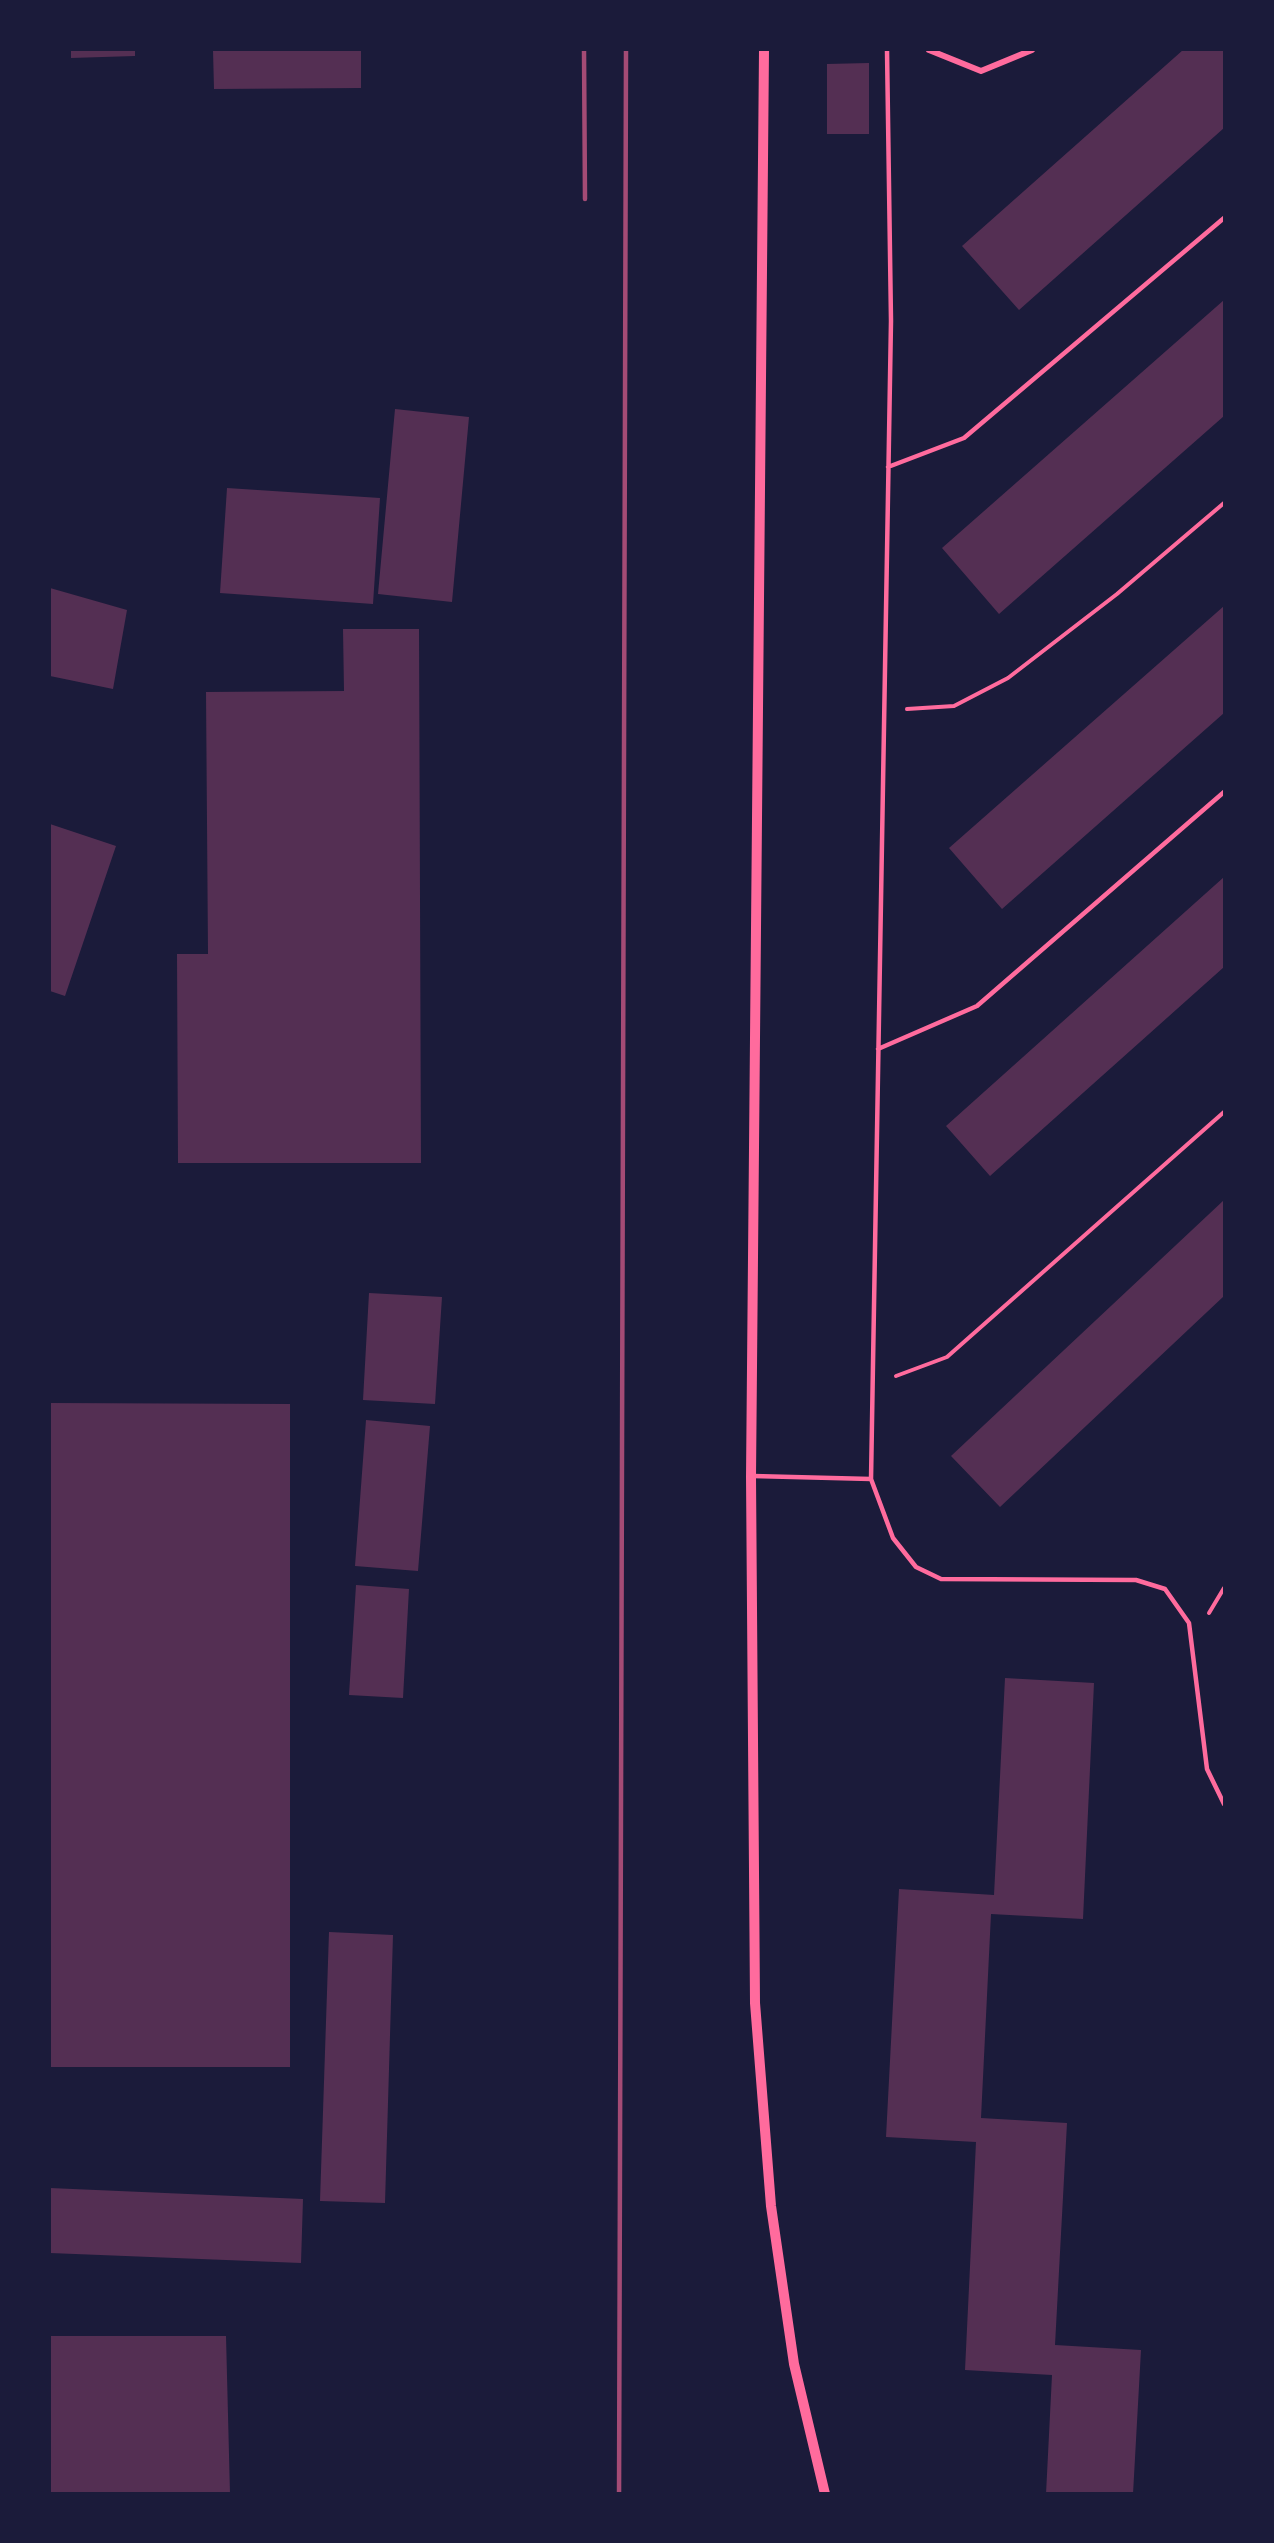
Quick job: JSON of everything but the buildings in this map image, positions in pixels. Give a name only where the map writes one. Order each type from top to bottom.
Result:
[{"type":"street","points":[[764,50],[751,1476],[755,2003],[771,2206],[777,2251],[794,2364],[825,2493]]},
{"type":"street","points":[[929,50],[981,71],[1032,50]]},
{"type":"lane","points":[[887,50],[891,321],[871,1479],[893,1538],[916,1567],[942,1579],[1136,1580],[1165,1589],[1189,1623],[1207,1769],[1224,1804]]},
{"type":"lane","points":[[888,467],[964,438],[1224,218]]},
{"type":"lane","points":[[878,1049],[977,1006],[1224,792]]},
{"type":"lane","points":[[751,1476],[871,1479]]},
{"type":"path","points":[[884,710],[954,706],[1008,678],[1117,594],[1224,503]]},
{"type":"path","points":[[872,1385],[947,1357],[1224,1112]]},
{"type":"railway","points":[[584,50],[585,199]]},
{"type":"railway","points":[[619,2494],[626,50]]}]
